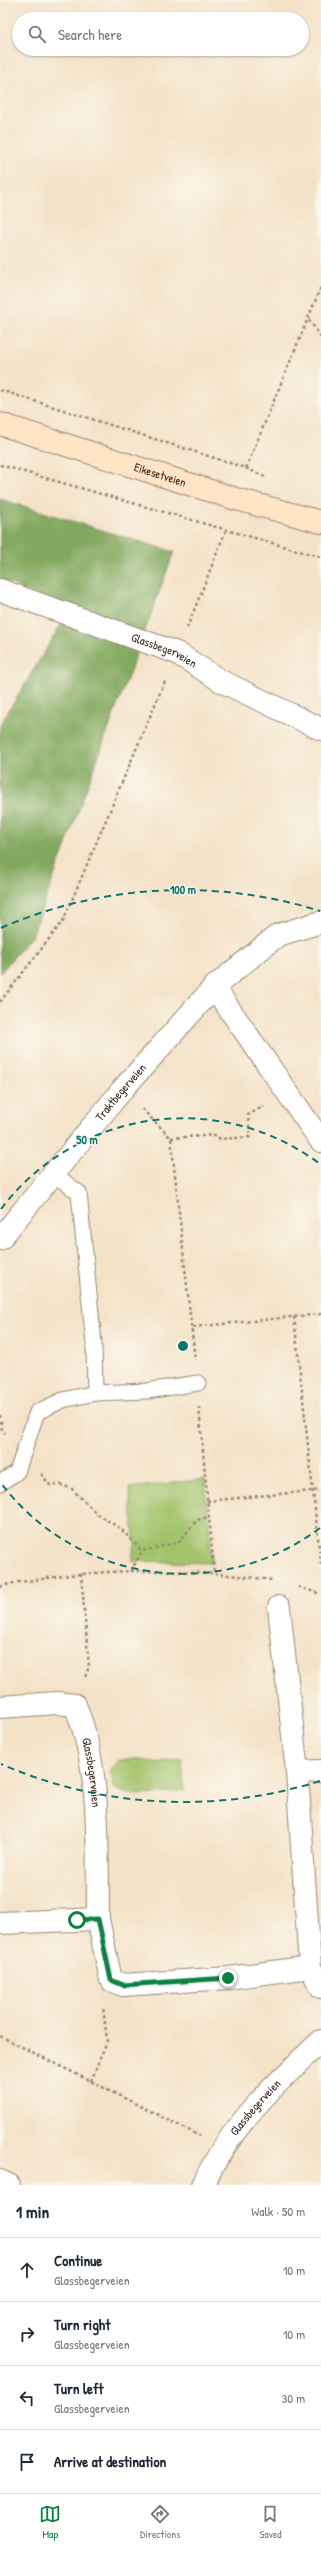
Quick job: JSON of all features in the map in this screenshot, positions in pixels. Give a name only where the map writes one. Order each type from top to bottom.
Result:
[{"type":"main road","name":"Eikesetveien","points":[[0,424],[236,499],[321,522]]},
{"type":"street","name":"Glassbegerveien","points":[[0,590],[177,653],[221,681],[321,729]]},
{"type":"street","name":"Traktbegerveien","points":[[0,1239],[122,1090],[214,987],[278,935],[321,922]]},
{"type":"street","points":[[214,987],[321,1141]]},
{"type":"street","points":[[279,1607],[297,1772],[310,1968],[321,1987]]},
{"type":"street","points":[[0,1707],[57,1703],[75,1705]]},
{"type":"street","name":"Glassbegerveien","points":[[75,1705],[85,1730],[96,1809],[98,1919],[111,1980]]},
{"type":"street","points":[[297,1772],[321,1771]]},
{"type":"street","points":[[0,1923],[98,1919]]},
{"type":"street","points":[[111,1980],[123,1985],[228,1978],[310,1968]]},
{"type":"street","name":"Glassbegerveien","points":[[202,2185],[213,2162],[257,2103],[321,2041]]},
{"type":"street","points":[[0,2180],[9,2185]]},
{"type":"lane","points":[[54,1174],[79,1193],[94,1344],[95,1393]]},
{"type":"lane","points":[[0,1484],[17,1472],[37,1412],[63,1400],[95,1393],[147,1391],[198,1383]]},
{"type":"path","points":[[246,468],[321,287]]},
{"type":"path","points":[[308,320],[321,337]]},
{"type":"path","points":[[0,390],[246,468],[267,478]]},
{"type":"path","points":[[0,465],[321,556]]},
{"type":"path","points":[[0,1002],[63,921],[177,653],[226,530]]},
{"type":"path","points":[[122,1090],[171,1138],[198,1383],[214,1572]]},
{"type":"path","points":[[171,1138],[216,1135],[220,1139],[250,1137],[248,1115]]},
{"type":"path","points":[[192,1327],[321,1314]]},
{"type":"path","points":[[294,1317],[321,1565]]},
{"type":"path","points":[[23,1453],[50,1486],[61,1485],[71,1488],[97,1514],[121,1529],[142,1551]]},
{"type":"path","points":[[207,1501],[321,1490]]},
{"type":"path","points":[[131,1571],[142,1551],[179,1542],[197,1520],[209,1516]]},
{"type":"path","points":[[0,1587],[81,1573],[131,1571],[214,1572],[278,1581]]},
{"type":"path","points":[[75,1705],[89,1667],[81,1573]]},
{"type":"path","points":[[292,1585],[321,1594]]},
{"type":"path","points":[[91,2081],[107,2041],[102,1998],[111,1980]]},
{"type":"path","points":[[0,2036],[224,2146]]},
{"type":"green space","points":[[0,499],[174,552],[32,936],[0,973],[0,725],[70,610],[0,579]]},
{"type":"green space","points":[[205,1479],[212,1563],[131,1561],[135,1545],[129,1488]]},
{"type":"green space","points":[[126,1759],[142,1759],[154,1763],[182,1759],[184,1790],[139,1795],[122,1792],[114,1788],[110,1770],[117,1761]]},
{"type":"route","points":[[77,1920],[98,1919],[111,1980],[123,1985],[228,1978]]}]
